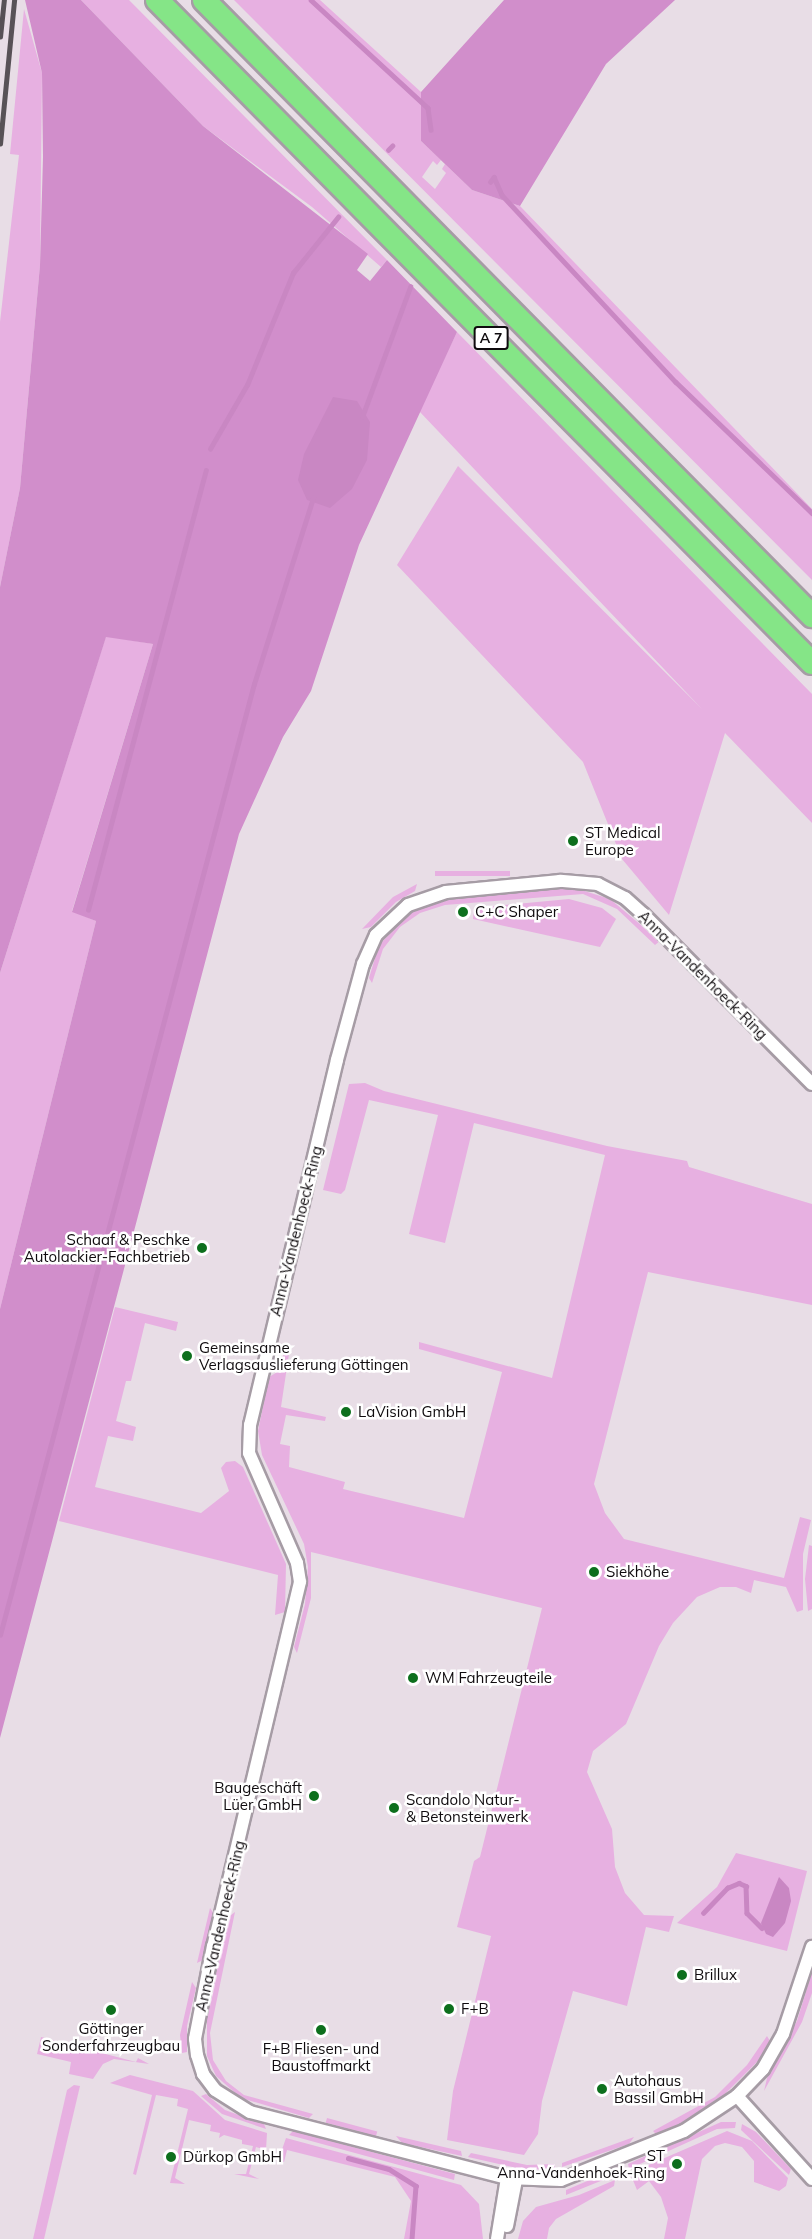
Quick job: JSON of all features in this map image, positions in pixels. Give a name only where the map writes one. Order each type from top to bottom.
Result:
[{"type":"highway","name":"A 7","points":[[157,0],[812,663]]},
{"type":"highway","name":"A 7","points":[[204,0],[812,616]]},
{"type":"street","name":"Anna-Vandenhoeck-Ring","points":[[812,1084],[643,914],[625,898],[598,884],[560,881],[446,891],[408,905],[387,921],[376,935],[363,964],[250,1425],[249,1453],[297,1563],[300,1582],[195,2039],[203,2074],[232,2104],[511,2179],[561,2180],[684,2131],[737,2096],[763,2069],[783,2034],[812,1947]]},
{"type":"street","points":[[737,2096],[812,2179]]},
{"type":"street","points":[[497,2239],[511,2179]]},
{"type":"street","points":[[505,2239],[511,2179]]},
{"type":"shaded area","points":[[25,0],[81,0],[203,126],[368,254],[357,270],[370,281],[387,260],[457,332],[359,545],[311,691],[283,737],[239,834],[0,1738],[0,1309],[96,921],[72,912],[153,644],[106,637],[0,973],[0,587],[20,488],[40,265],[43,157],[42,73]]},
{"type":"shaded area","points":[[81,0],[129,0],[387,260],[381,267],[312,207],[203,126]]},
{"type":"shaded area","points":[[234,0],[320,0],[421,92],[421,141],[441,160],[437,165],[433,161],[422,177],[435,189],[446,173],[442,169],[445,164],[472,190],[520,206],[812,509],[812,580]]},
{"type":"shaded area","points":[[504,0],[675,0],[606,64],[520,206],[472,190],[421,141],[421,92]]},
{"type":"shaded area","points":[[24,9],[42,73],[40,265],[20,488],[0,587],[0,322],[19,155],[10,154]]},
{"type":"shaded area","points":[[457,332],[812,694],[812,823],[725,733],[669,915],[622,859],[583,762],[397,565],[458,466],[702,709],[419,411]]},
{"type":"shaded area","points":[[333,397],[357,401],[370,422],[367,460],[352,489],[330,508],[307,500],[298,480],[304,454]]},
{"type":"shaded area","points":[[106,636],[153,644],[72,911],[96,921],[0,1309],[0,973]]},
{"type":"shaded area","points":[[435,871],[510,871],[510,876],[435,876]]},
{"type":"shaded area","points":[[417,884],[415,891],[396,902],[371,927],[362,929],[393,897]]},
{"type":"shaded area","points":[[561,888],[578,889],[610,899],[660,941],[655,945],[617,909],[583,894],[445,905],[420,913],[400,927],[383,949],[372,983],[369,978],[379,945],[411,912],[444,900]]},
{"type":"shaded area","points":[[569,899],[602,908],[616,919],[600,947],[473,919],[474,908]]},
{"type":"shaded area","points":[[365,1083],[384,1091],[607,1146],[687,1161],[689,1167],[812,1204],[812,1305],[648,1272],[594,1484],[605,1513],[624,1539],[784,1578],[800,1517],[811,1520],[803,1554],[803,1610],[797,1612],[786,1587],[754,1580],[751,1593],[736,1587],[720,1587],[697,1597],[673,1623],[659,1646],[626,1724],[593,1751],[587,1772],[612,1829],[615,1867],[625,1893],[644,1915],[674,1916],[669,1932],[646,1927],[627,2006],[573,1991],[542,2101],[538,2134],[524,2155],[447,2140],[453,2091],[491,1936],[457,1927],[474,1861],[480,1857],[542,1608],[311,1552],[311,1598],[297,1653],[294,1647],[305,1604],[308,1567],[304,1544],[262,1455],[258,1431],[269,1377],[279,1371],[286,1345],[290,1347],[281,1407],[326,1417],[325,1421],[286,1415],[280,1444],[290,1446],[289,1467],[345,1482],[343,1489],[464,1518],[502,1372],[419,1349],[419,1342],[552,1378],[605,1155],[474,1123],[445,1243],[409,1234],[438,1115],[369,1100],[345,1190],[341,1194],[323,1190],[349,1084]]},
{"type":"shaded area","points":[[115,1307],[178,1322],[176,1331],[145,1323],[131,1381],[126,1381],[116,1421],[136,1427],[133,1441],[108,1436],[95,1487],[201,1513],[229,1491],[221,1468],[226,1462],[235,1461],[243,1467],[286,1564],[285,1612],[275,1615],[278,1575],[59,1521]]},
{"type":"shaded area","points":[[809,1545],[812,1546],[812,1609],[808,1611],[805,1579]]},
{"type":"shaded area","points":[[736,1853],[807,1871],[787,1951],[677,1923],[717,1887]]},
{"type":"shaded area","points":[[779,1877],[789,1888],[791,1901],[785,1923],[773,1937],[766,1934],[761,1923]]},
{"type":"shaded area","points":[[210,1908],[214,1914],[203,1960],[197,1963]]},
{"type":"shaded area","points":[[235,1912],[210,2033],[213,2060],[226,2081],[244,2095],[313,2114],[309,2118],[241,2098],[216,2076],[207,2056],[207,2018],[227,1918]]},
{"type":"shaded area","points":[[812,1972],[812,1993],[802,2022],[764,2091],[768,2074],[797,2021]]},
{"type":"shaded area","points":[[192,1982],[196,1988],[187,2026],[187,2052],[182,2053],[180,2035]]},
{"type":"shaded area","points":[[767,2036],[770,2041],[758,2061],[717,2102],[677,2126],[656,2134],[653,2131],[715,2097],[747,2065]]},
{"type":"shaded area","points":[[41,2037],[136,2062],[138,2058],[149,2064],[114,2059],[103,2064],[93,2079],[69,2074],[71,2062],[37,2054]]},
{"type":"shaded area","points":[[130,2075],[193,2091],[225,2120],[267,2133],[266,2150],[256,2147],[249,2174],[259,2179],[234,2174],[246,2174],[253,2146],[242,2144],[242,2140],[224,2135],[219,2138],[220,2133],[210,2131],[211,2125],[189,2120],[175,2178],[185,2184],[170,2183],[188,2109],[177,2106],[178,2099],[156,2095],[136,2175],[133,2174],[152,2095],[110,2083]]},
{"type":"shaded area","points":[[74,2085],[80,2086],[44,2239],[33,2239],[67,2090]]},
{"type":"shaded area","points":[[206,2094],[225,2110],[264,2124],[266,2129],[222,2114],[201,2096]]},
{"type":"shaded area","points":[[327,2118],[377,2131],[376,2136],[326,2123]]},
{"type":"shaded area","points":[[721,2122],[736,2122],[735,2128],[717,2129],[629,2169],[628,2164]]},
{"type":"shaded area","points":[[742,2124],[756,2132],[791,2169],[789,2175],[741,2130]]},
{"type":"shaded area","points":[[293,2131],[455,2174],[454,2180],[289,2135]]},
{"type":"shaded area","points":[[727,2131],[752,2141],[788,2178],[786,2186],[779,2191],[754,2182],[754,2161],[742,2147],[725,2143],[715,2146],[702,2159],[685,2239],[664,2239],[668,2218],[661,2197],[649,2181],[637,2190],[630,2173]]},
{"type":"shaded area","points":[[396,2136],[461,2151],[462,2156],[402,2143]]},
{"type":"shaded area","points":[[634,2137],[629,2144],[562,2167],[562,2163]]},
{"type":"shaded area","points":[[286,2138],[461,2185],[479,2204],[483,2239],[404,2239],[411,2201],[395,2177],[287,2150],[284,2162],[278,2161]]},
{"type":"shaded area","points":[[471,2153],[527,2165],[554,2164],[555,2168],[526,2170],[468,2157]]},
{"type":"shaded area","points":[[611,2171],[613,2176],[566,2195],[566,2190]]},
{"type":"shaded area","points":[[615,2180],[614,2186],[556,2219],[549,2228],[547,2239],[518,2239],[523,2221],[536,2207],[579,2195]]},
{"type":"waterway","points":[[311,0],[428,108],[431,130]]},
{"type":"waterway","points":[[388,150],[392,146]]},
{"type":"waterway","points":[[490,182],[494,177],[502,195],[676,382],[812,513]]},
{"type":"waterway","points":[[210,449],[247,385],[293,273],[338,217]]},
{"type":"waterway","points":[[362,417],[410,287]]},
{"type":"waterway","points":[[88,910],[206,471]]},
{"type":"waterway","points":[[0,1635],[254,684],[313,498]]},
{"type":"waterway","points":[[703,1913],[727,1888],[739,1883],[746,1886],[747,1913],[762,1928]]},
{"type":"waterway","points":[[348,2158],[389,2169],[416,2186],[412,2239]]},
{"type":"railway","points":[[0,37],[4,0]]},
{"type":"railway","points":[[0,144],[14,0]]},
{"type":"place","name":"ST Medical Europe","points":[[573,841]]},
{"type":"place","name":"C+C Shaper","points":[[463,912]]},
{"type":"place","name":"Schaaf & Peschke Autolackier-Fachbetrieb","points":[[202,1248]]},
{"type":"place","name":"Gemeinsame Verlagsauslieferung Göttingen","points":[[187,1356]]},
{"type":"place","name":"LaVision GmbH","points":[[346,1412]]},
{"type":"place","name":"Siekhöhe","points":[[594,1572]]},
{"type":"place","name":"WM Fahrzeugteile","points":[[413,1678]]},
{"type":"place","name":"Baugeschäft Lüer GmbH","points":[[314,1796]]},
{"type":"place","name":"Scandolo Natur- & Betonsteinwerk","points":[[394,1808]]},
{"type":"place","name":"Brillux","points":[[682,1975]]},
{"type":"place","name":"F+B","points":[[449,2009]]},
{"type":"place","name":"Göttinger Sonderfahrzeugbau","points":[[111,2010]]},
{"type":"place","name":"F+B Fliesen- und Baustoffmarkt","points":[[321,2030]]},
{"type":"place","name":"Autohaus Bassil GmbH","points":[[602,2089]]},
{"type":"place","name":"Dürkop GmbH","points":[[171,2157]]},
{"type":"place","name":"ST Anna-Vandenhoek-Ring","points":[[677,2164]]}]
